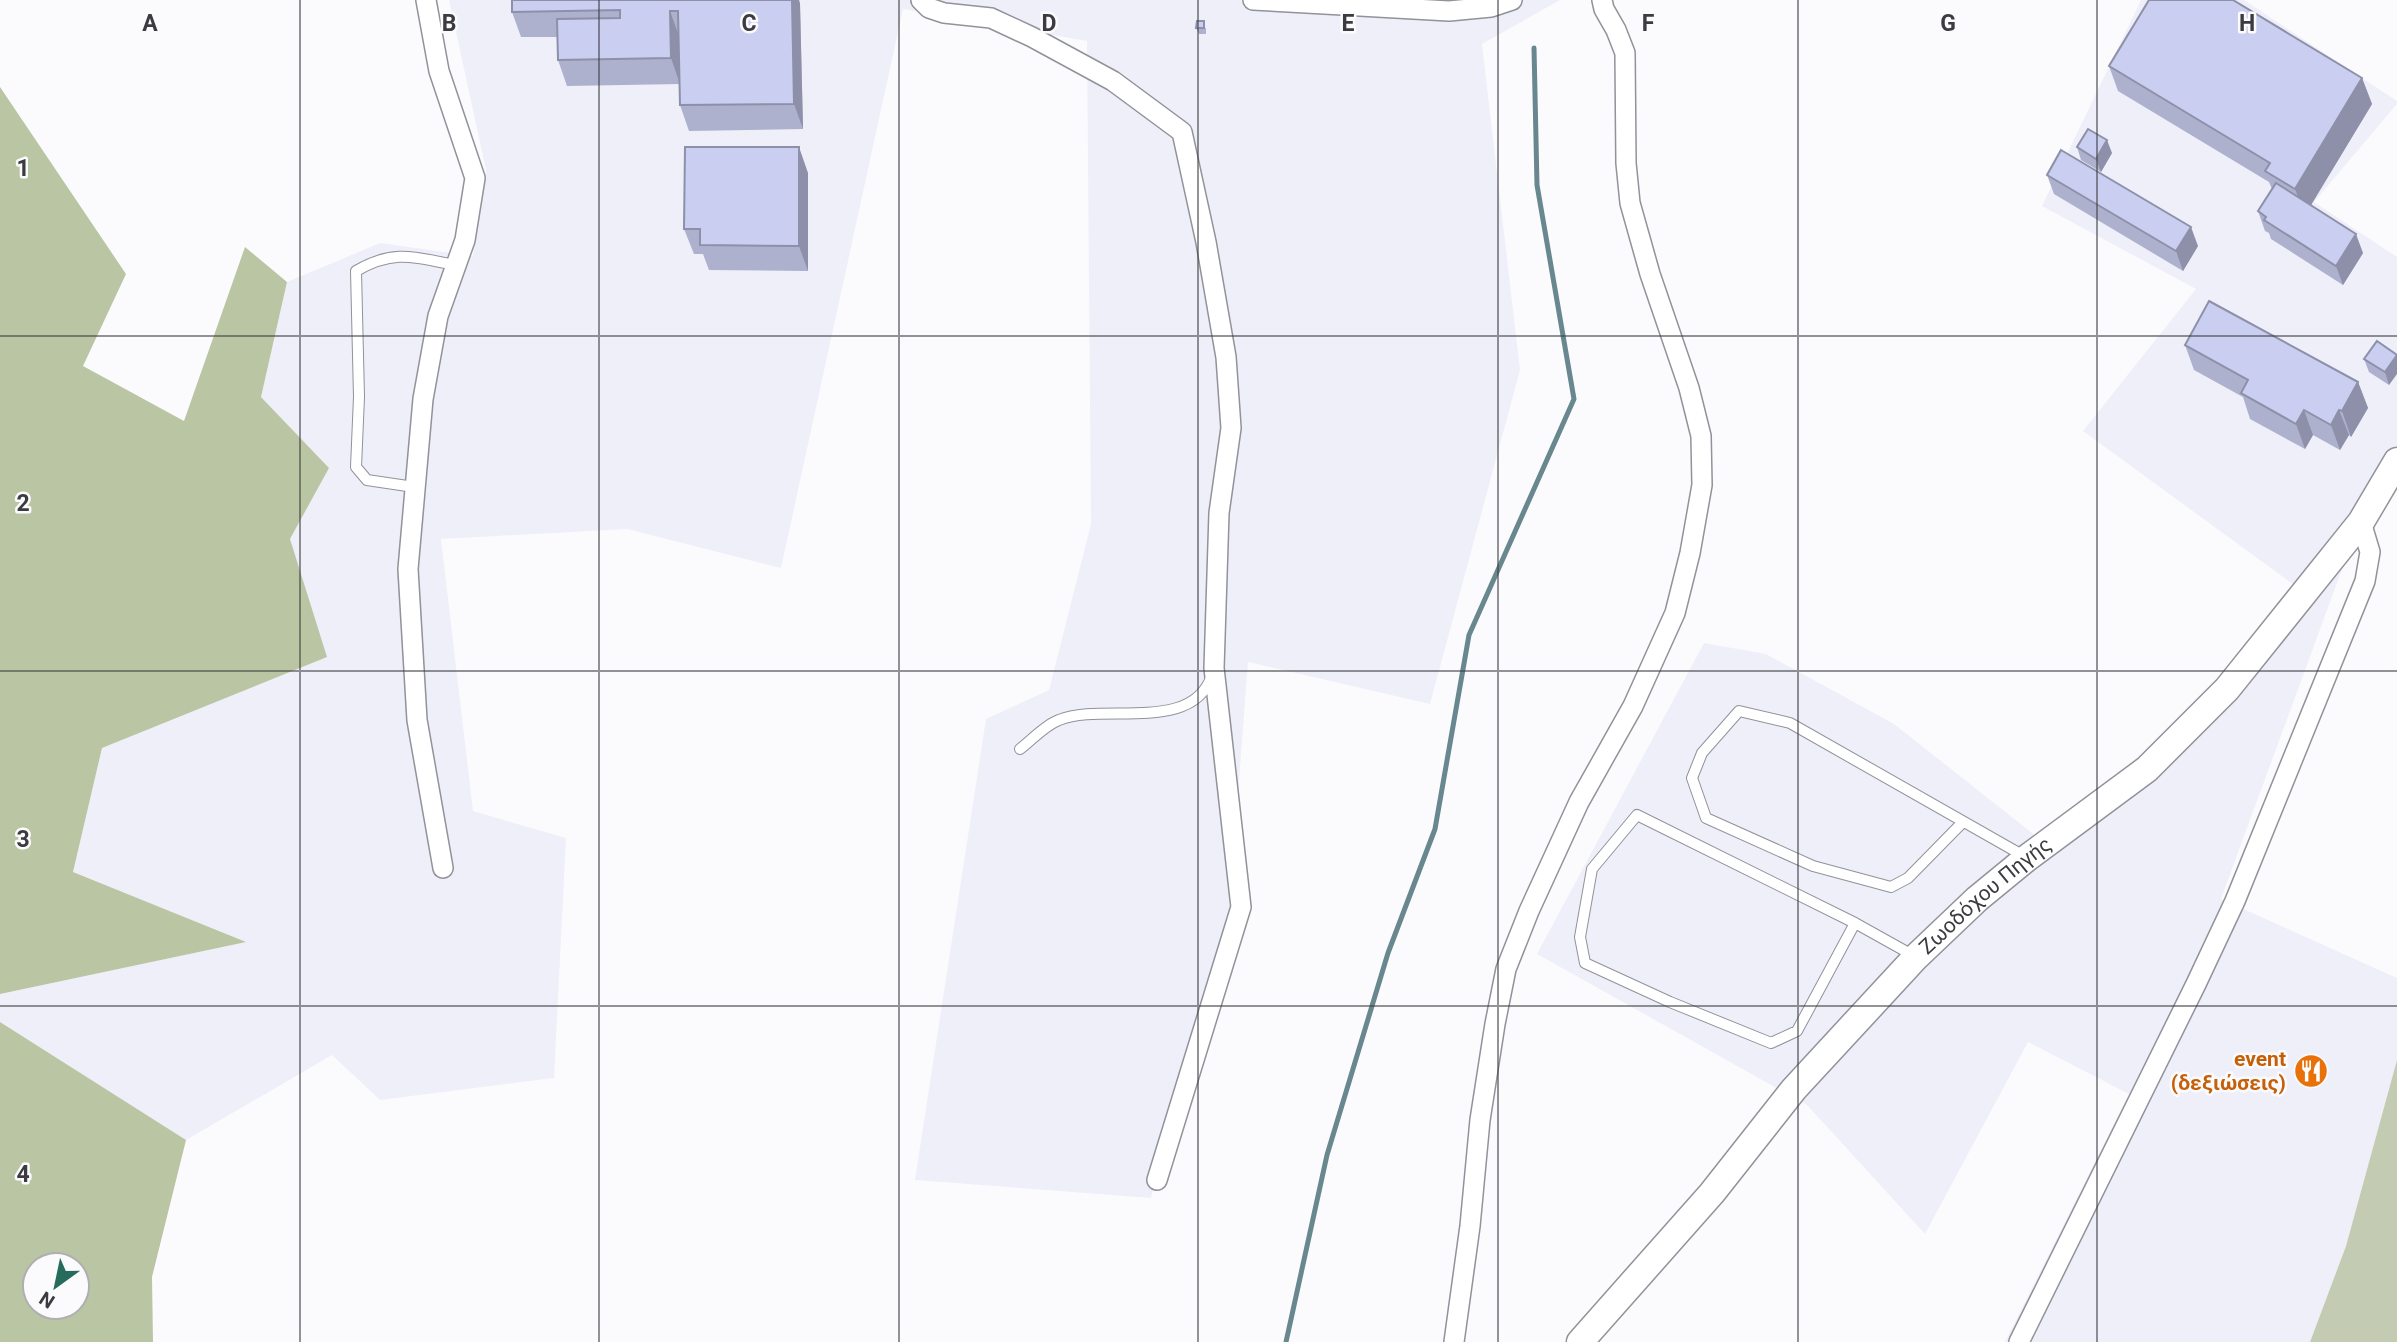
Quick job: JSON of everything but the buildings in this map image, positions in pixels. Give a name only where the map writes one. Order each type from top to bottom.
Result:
[{"type":"street","points":[[426,0],[439,71],[475,178],[465,240],[438,316],[423,399],[408,569],[417,720],[443,868]]},
{"type":"street","points":[[921,0],[929,8],[944,13],[991,18],[1032,37],[1113,81],[1182,132],[1206,242],[1224,344],[1231,428],[1219,513],[1214,668],[1241,907],[1157,1180]]},
{"type":"street","points":[[1253,0],[1449,10],[1491,6],[1512,0]]},
{"type":"street","points":[[1454,1342],[1471,1226],[1480,1121],[1494,1024],[1506,969],[1529,911],[1579,802],[1633,706],[1675,613],[1690,553],[1702,485],[1701,436],[1689,388],[1650,274],[1630,203],[1626,163],[1626,53],[1602,0]]},
{"type":"street","name":"Ζωοδόχου Πηγής","points":[[1580,1342],[1712,1193],[1794,1089],[1916,957],[1977,899],[2027,858],[2147,769],[2227,689],[2361,522],[2397,461]]},
{"type":"street","points":[[2019,1342],[2190,996],[2265,827],[2365,581],[2370,552],[2361,522]]},
{"type":"lane","points":[[414,487],[367,480],[356,467],[359,397],[356,271],[373,261],[401,255],[455,265]]},
{"type":"lane","points":[[1020,749],[1059,720],[1094,713],[1133,714],[1184,707],[1197,699],[1209,683],[1214,668]]},
{"type":"lane","points":[[1962,823],[1909,878],[1891,887],[1813,866],[1706,818],[1692,778],[1702,753],[1739,711],[1790,723],[2027,858]]},
{"type":"lane","points":[[1855,923],[1797,1031],[1771,1043],[1670,1002],[1585,963],[1580,937],[1592,869],[1637,815],[1855,923],[1916,957]]},
{"type":"shaded area","points":[[449,0],[1560,0],[1482,44],[1520,370],[1430,704],[1248,662],[1229,912],[1151,1198],[915,1180],[986,719],[1049,690],[1091,524],[1087,41],[903,9],[781,568],[627,529],[441,539],[473,811],[566,838],[554,1078],[380,1100],[332,1055],[186,1140],[0,1022],[0,994],[245,942],[73,872],[102,748],[326,657],[290,539],[329,468],[261,397],[287,282],[380,243],[473,256],[486,170]]},
{"type":"shaded area","points":[[2141,0],[2244,0],[2397,101],[2314,202],[2397,257],[2397,465],[2305,593],[2083,431],[2196,289],[2042,206]]},
{"type":"shaded area","points":[[2348,553],[2221,899],[2397,978],[2397,1060],[2346,1246],[2310,1342],[2005,1342],[2129,1094],[2028,1042],[1925,1234],[1807,1105],[1537,954],[1704,643],[1766,654],[1894,724],[2046,844],[2147,769]]},
{"type":"green space","points":[[0,87],[126,274],[83,366],[184,421],[245,247],[287,282],[261,397],[329,468],[290,539],[327,657],[102,748],[73,872],[246,942],[0,994]]},
{"type":"green space","points":[[0,1022],[186,1140],[152,1277],[153,1342],[0,1342]]},
{"type":"green space","points":[[2397,1060],[2397,1342],[2310,1342],[2346,1246]]},
{"type":"waterway","points":[[1286,1342],[1327,1155],[1388,953],[1435,829],[1469,635],[1574,399],[1537,185],[1534,48]]},
{"type":"place","name":"event (δεξιώσεις)","points":[[2311,1071]]}]
